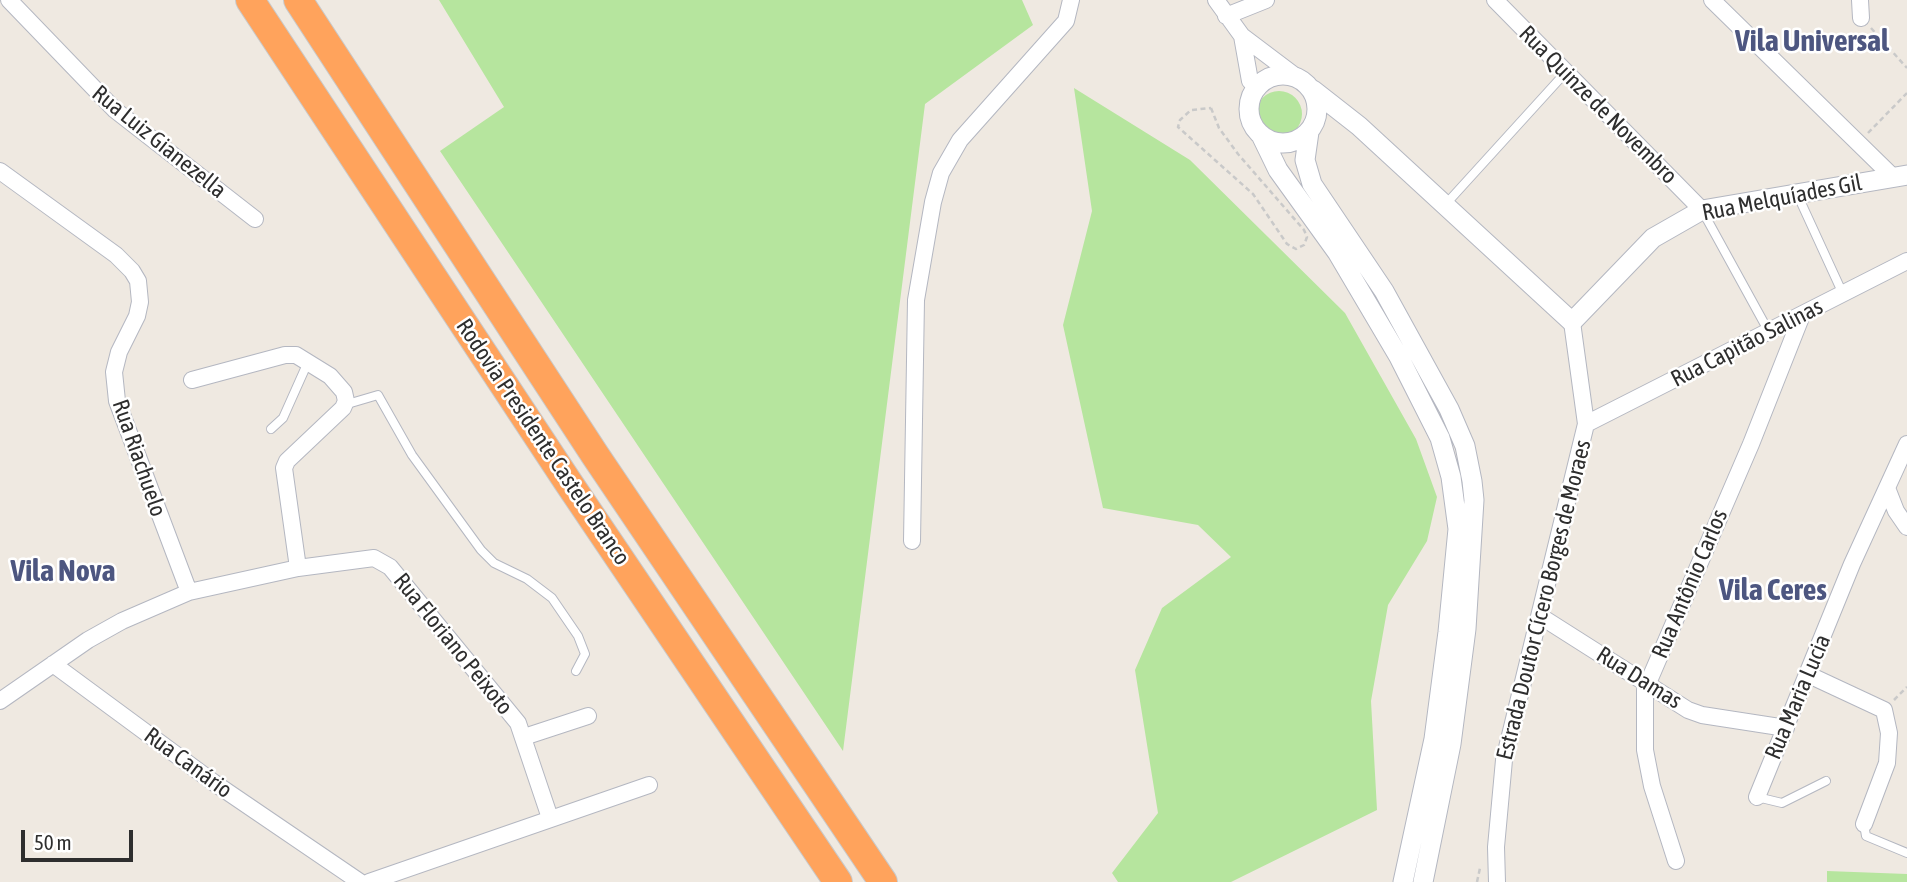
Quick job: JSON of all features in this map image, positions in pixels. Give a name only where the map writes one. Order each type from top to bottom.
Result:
[{"type":"highway","name":"Rodovia Presidente Castelo Branco","points":[[250,0],[838,882]]},
{"type":"highway","name":"Rodovia Presidente Castelo Branco","points":[[298,0],[588,443],[883,882]]},
{"type":"street","name":"Rua Luiz Gianezella","points":[[9,0],[115,110],[255,219]]},
{"type":"street","points":[[912,541],[915,421],[913,350],[916,300],[933,202],[948,158],[995,99],[1066,21],[1071,0]]},
{"type":"street","points":[[1216,0],[1242,36],[1359,126],[1572,322]]},
{"type":"street","points":[[1226,16],[1266,0]]},
{"type":"street","name":"Rua Quinze de Novembro","points":[[1495,0],[1702,210]]},
{"type":"street","points":[[1712,0],[1858,144],[1901,177]]},
{"type":"street","points":[[1860,0],[1861,18]]},
{"type":"street","points":[[1242,36],[1250,81],[1257,87]]},
{"type":"street","points":[[1296,76],[1274,75],[1257,87],[1249,106],[1254,126],[1278,170],[1338,252],[1399,357],[1440,438],[1451,477],[1458,528],[1434,739],[1403,882]]},
{"type":"street","points":[[1312,90],[1318,110],[1310,131],[1305,160],[1312,184],[1384,291],[1442,396],[1461,434],[1472,481],[1474,500],[1466,629],[1451,744],[1423,882]]},
{"type":"street","points":[[1261,135],[1280,143],[1300,139],[1310,131],[1359,126]]},
{"type":"street","name":"Rua Riachuelo","points":[[0,171],[116,255],[138,281],[140,302],[137,316],[119,352],[114,372],[117,401],[190,592]]},
{"type":"street","name":"Rua Melquíades Gil","points":[[1572,322],[1653,238],[1702,210],[1901,177]]},
{"type":"street","name":"Rua Capitão Salinas","points":[[1586,424],[1907,261]]},
{"type":"street","name":"Rua Antônio Carlos","points":[[1676,861],[1652,786],[1645,750],[1647,684],[1751,444],[1802,315]]},
{"type":"street","name":"Estrada Doutor Cícero Borges de Moraes","points":[[1497,882],[1497,835],[1504,760],[1586,424],[1572,322]]},
{"type":"street","points":[[0,701],[122,621],[190,592],[298,568],[284,468],[287,461],[344,405],[344,392],[339,384],[296,355],[285,355],[192,380]]},
{"type":"street","name":"Rua Maria Lucia","points":[[1756,797],[1809,675],[1852,564],[1907,444]]},
{"type":"street","points":[[1887,488],[1896,511],[1907,527]]},
{"type":"street","name":"Rua Floriano Peixoto","points":[[298,568],[373,558],[390,567],[518,723],[550,818]]},
{"type":"street","name":"Rua Damas","points":[[1540,616],[1647,684],[1702,715],[1786,728]]},
{"type":"street","name":"Rua Canário","points":[[53,664],[214,782],[360,882]]},
{"type":"street","points":[[1809,675],[1884,710],[1889,733],[1887,763],[1864,824]]},
{"type":"street","points":[[524,737],[588,716]]},
{"type":"street","points":[[369,882],[649,785]]},
{"type":"lane","points":[[1445,205],[1566,72]]},
{"type":"lane","points":[[1797,193],[1843,294]]},
{"type":"lane","points":[[1702,210],[1769,332]]},
{"type":"lane","points":[[271,429],[283,418],[308,361]]},
{"type":"lane","points":[[344,405],[378,396],[412,455],[481,550],[494,563],[527,579],[552,598],[578,636],[585,654],[576,671]]},
{"type":"lane","points":[[1756,797],[1782,803],[1826,781]]},
{"type":"lane","points":[[1864,824],[1866,836],[1907,853]]},
{"type":"path","points":[[1861,18],[1907,68]]},
{"type":"path","points":[[1858,144],[1907,93]]},
{"type":"path","points":[[1211,108],[1219,128],[1238,154],[1304,230],[1307,237],[1304,245],[1296,249],[1287,244],[1253,194],[1178,127],[1180,120],[1191,110],[1211,108]]},
{"type":"green space","points":[[439,0],[1022,0],[1033,25],[925,104],[843,751],[440,151],[504,107]]},
{"type":"green space","points":[[1074,88],[1190,160],[1345,313],[1416,439],[1437,497],[1427,541],[1388,605],[1371,701],[1377,810],[1231,882],[1118,882],[1112,873],[1158,813],[1135,670],[1162,608],[1231,557],[1198,525],[1103,508],[1063,325],[1092,211]]},
{"type":"green space","points":[[1279,91],[1295,98],[1302,114],[1295,130],[1279,137],[1263,130],[1256,114],[1263,98]]},
{"type":"green space","points":[[1827,871],[1907,874],[1907,882],[1827,882]]},
{"type":"district","name":"Vila Universal","points":[[1812,42]]},
{"type":"district","name":"Vila Nova","points":[[63,572]]},
{"type":"district","name":"Vila Ceres","points":[[1773,591]]}]
